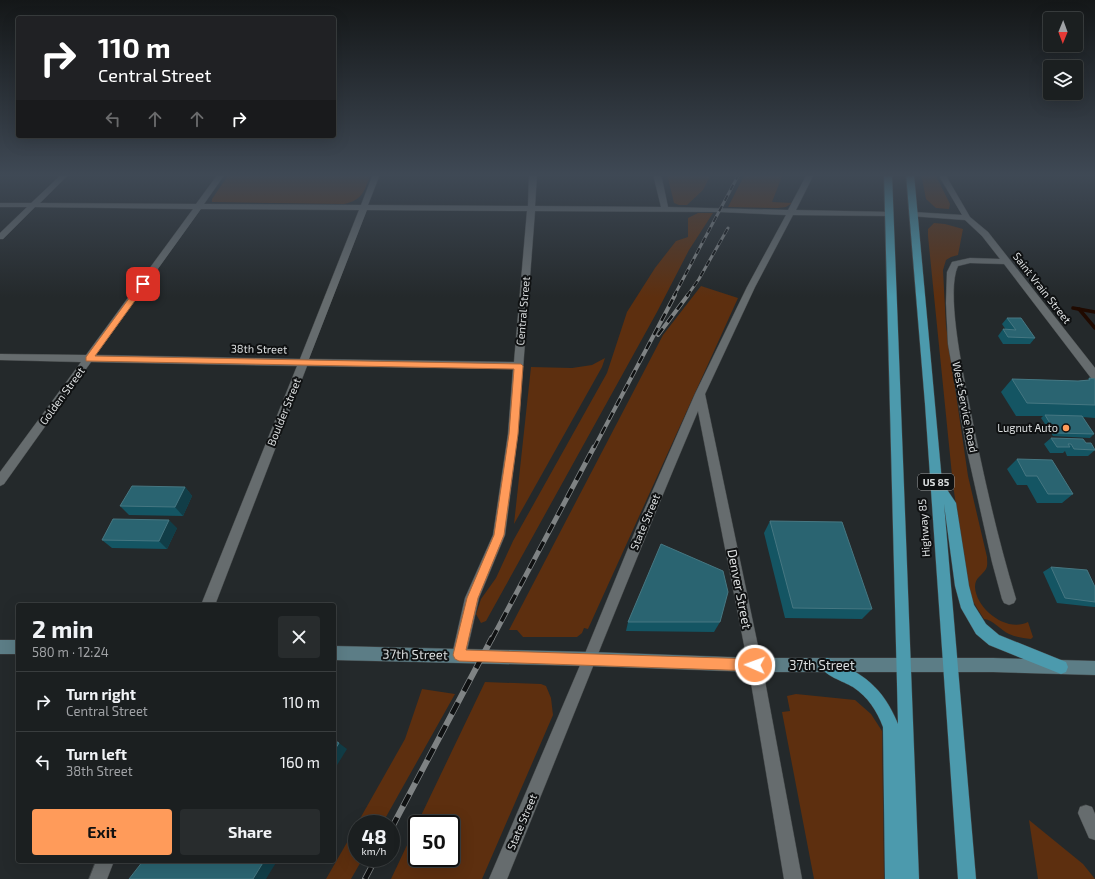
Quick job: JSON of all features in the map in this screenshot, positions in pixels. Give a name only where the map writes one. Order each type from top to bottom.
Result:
[{"type":"highway","points":[[889,215],[910,879]]},
{"type":"highway","name":"Highway 85","points":[[913,215],[936,481],[949,665],[967,879]]},
{"type":"highway","points":[[936,481],[950,503],[962,586],[968,608],[981,629],[994,640],[1061,667]]},
{"type":"highway","points":[[827,665],[850,676],[868,689],[885,711],[891,727],[894,879]]},
{"type":"main road","points":[[0,647],[16,647]]},
{"type":"main road","name":"37th Street","points":[[336,653],[459,655],[755,665],[949,665],[1095,668]]},
{"type":"street","points":[[0,237],[23,215]]},
{"type":"street","name":"Golden Street","points":[[0,481],[192,215]]},
{"type":"street","name":"Boulder Street","points":[[209,603],[361,215]]},
{"type":"street","name":"Central Street","points":[[459,655],[472,598],[499,535],[513,434],[531,215]]},
{"type":"street","name":"State Street","points":[[498,879],[590,659],[644,524],[700,394],[751,287],[790,215]]},
{"type":"street","name":"Saint Vrain Street","points":[[965,215],[986,234],[1095,375]]},
{"type":"street","name":"West Service Road","points":[[1007,262],[970,260],[955,264],[950,272],[950,303],[953,344],[972,446],[998,562],[1008,599]]},
{"type":"street","name":"38th Street","points":[[0,357],[518,366]]},
{"type":"street","name":"Denver Street","points":[[700,394],[755,665],[794,879]]},
{"type":"street","points":[[1086,813],[1095,832]]},
{"type":"street","points":[[98,879],[104,863]]},
{"type":"shaded area","points":[[694,215],[712,215],[689,250],[657,312],[486,621],[481,623],[476,614],[481,599],[496,578],[513,541],[607,373],[627,312],[655,268],[676,241],[688,237],[688,218]]},
{"type":"shaded area","points":[[934,223],[945,224],[963,229],[958,255],[946,260],[943,270],[946,326],[968,476],[987,557],[986,569],[977,579],[975,587],[981,603],[994,617],[1002,622],[1011,624],[1020,625],[1028,622],[1033,637],[1031,639],[1009,634],[991,621],[984,619],[972,600],[967,580],[953,485],[928,236],[928,229]]},
{"type":"shaded area","points":[[701,286],[738,298],[588,629],[584,628],[582,633],[577,637],[523,637],[517,630],[509,630],[663,335]]},
{"type":"shaded area","points":[[605,358],[602,367],[514,524],[531,367],[572,368],[592,365]]},
{"type":"shaded area","points":[[485,682],[541,684],[546,686],[551,698],[553,715],[482,879],[391,879],[397,867],[400,867],[400,860],[408,843],[408,867],[460,867],[460,815],[421,815]]},
{"type":"shaded area","points":[[422,689],[455,694],[387,815],[362,815],[405,739]]},
{"type":"shaded area","points":[[796,694],[855,700],[871,714],[882,731],[884,879],[814,879],[782,712],[790,711],[787,696]]},
{"type":"shaded area","points":[[1029,820],[1083,864],[1095,879],[1038,879]]},
{"type":"shaded area","points":[[348,841],[348,867],[358,867],[351,879],[326,879]]},
{"type":"building","points":[[1007,318],[1021,318],[1035,338],[1008,337],[1003,329],[1016,330]]},
{"type":"building","points":[[1089,378],[1095,379],[1095,405],[1027,403],[1012,379],[1078,381],[1090,380]]},
{"type":"building","name":"Lugnut Auto","points":[[1045,415],[1082,416],[1094,434],[1056,433]]},
{"type":"building","points":[[1051,438],[1083,439],[1086,443],[1091,443],[1095,450],[1074,449],[1071,444],[1068,444],[1070,447],[1057,447]]},
{"type":"building","points":[[1017,459],[1052,460],[1073,494],[1048,494],[1037,476],[1026,476]]},
{"type":"building","points":[[132,486],[185,487],[175,507],[120,506]]},
{"type":"building","points":[[113,519],[169,520],[159,541],[102,540]]},
{"type":"building","points":[[770,521],[842,522],[872,609],[793,608]]},
{"type":"building","points":[[661,544],[723,571],[728,592],[720,622],[628,622]]},
{"type":"building","points":[[1051,567],[1087,570],[1095,587],[1095,602],[1065,598]]},
{"type":"building","points":[[141,863],[263,863],[253,879],[129,879]]},
{"type":"waterway","points":[[1073,308],[1079,309]]},
{"type":"waterway","points":[[1079,309],[1095,312]]},
{"type":"waterway","points":[[1079,309],[1095,328]]},
{"type":"railway","points":[[674,296],[717,215]]},
{"type":"railway","points":[[687,296],[699,279],[728,228]]},
{"type":"railway","points":[[594,448],[675,295]]},
{"type":"railway","points":[[658,335],[688,295]]},
{"type":"railway","points":[[492,639],[594,447]]},
{"type":"railway","points":[[398,815],[492,638]]},
{"type":"railway","points":[[365,879],[371,867]]},
{"type":"place","name":"Lugnut Auto","points":[[1066,428]]},
{"type":"route","points":[[143,284],[89,359],[410,363],[518,366],[513,434],[499,535],[472,598],[459,655],[755,665]]}]
